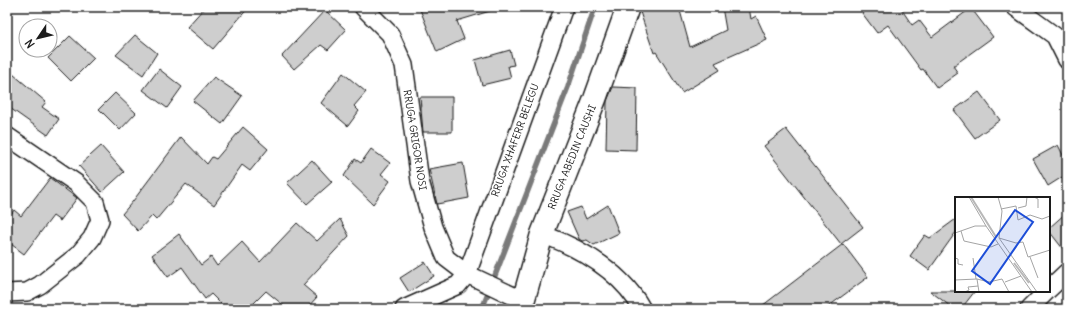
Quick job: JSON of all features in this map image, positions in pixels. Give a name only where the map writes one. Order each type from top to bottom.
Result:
[{"type":"main road","name":"RRUGA ABEDIN CAUSHI","points":[[523,305],[542,234],[595,99],[628,7]]},
{"type":"street","name":"RRUGA GRIGOR NOSI","points":[[363,7],[390,34],[404,65],[420,181],[433,227],[446,258],[466,274],[503,290],[523,305]]},
{"type":"street","name":"RRUGA XHAFERR BELEGU","points":[[466,274],[564,7]]},
{"type":"street","points":[[1015,7],[1037,21],[1055,36],[1067,60]]},
{"type":"street","points":[[7,136],[76,183],[95,202],[100,220],[92,238],[78,255],[40,285],[27,292],[7,293]]},
{"type":"street","points":[[542,234],[580,250],[614,273],[636,298],[642,309]]},
{"type":"street","points":[[1050,288],[1067,272]]},
{"type":"street","points":[[404,309],[458,285],[466,274]]},
{"type":"street","points":[[1029,309],[1046,292]]},
{"type":"building","points":[[205,7],[249,7],[213,49],[187,27]]},
{"type":"building","points":[[419,7],[489,7],[490,11],[457,21],[464,39],[437,52]]},
{"type":"building","points":[[657,7],[679,7],[690,47],[726,30],[722,7],[749,7],[751,19],[756,16],[767,40],[715,63],[720,70],[682,93],[656,52],[654,53],[640,12]]},
{"type":"building","points":[[870,7],[900,7],[912,25],[919,20],[932,37],[971,8],[993,37],[953,66],[958,73],[937,88],[923,69],[921,70],[888,25],[877,33],[862,13]]},
{"type":"building","points":[[325,10],[346,30],[328,50],[321,45],[294,69],[282,56]]},
{"type":"building","points":[[135,35],[157,53],[143,75],[116,55]]},
{"type":"building","points":[[70,36],[94,58],[71,81],[48,58],[58,58],[58,48]]},
{"type":"building","points":[[510,50],[514,65],[508,66],[511,78],[482,85],[475,60]]},
{"type":"building","points":[[7,69],[46,102],[42,107],[59,119],[48,135],[7,106]]},
{"type":"building","points":[[159,69],[182,87],[167,108],[143,90]]},
{"type":"building","points":[[343,73],[366,92],[354,106],[359,111],[348,126],[321,103]]},
{"type":"building","points":[[214,77],[242,96],[222,124],[193,101]]},
{"type":"building","points":[[613,87],[637,88],[636,150],[606,149],[607,101]]},
{"type":"building","points":[[979,92],[1000,120],[975,138],[954,110]]},
{"type":"building","points":[[115,93],[136,113],[120,130],[99,109]]},
{"type":"building","points":[[420,97],[452,97],[452,132],[423,132]]},
{"type":"building","points":[[243,127],[268,149],[250,171],[242,165],[214,205],[186,184],[156,220],[152,216],[138,231],[122,214],[181,137],[207,164],[212,157],[216,159]]},
{"type":"building","points":[[786,129],[863,227],[841,244],[764,146]]},
{"type":"building","points":[[1058,145],[1067,163],[1067,174],[1048,186],[1033,159]]},
{"type":"building","points":[[101,146],[124,172],[102,192],[79,166]]},
{"type":"building","points":[[371,149],[390,163],[381,174],[390,181],[373,204],[344,176],[355,159],[361,163]]},
{"type":"building","points":[[312,160],[332,182],[307,204],[287,183]]},
{"type":"building","points":[[463,163],[469,198],[437,204],[429,169]]},
{"type":"building","points":[[50,178],[77,198],[60,221],[53,216],[24,254],[7,241],[7,220],[14,210],[21,216]]},
{"type":"building","points":[[608,205],[619,233],[594,245],[587,240],[582,241],[579,239],[567,212],[581,207],[586,219]]},
{"type":"building","points":[[1067,212],[1067,254],[1050,232],[1050,227]]},
{"type":"building","points":[[340,219],[349,236],[303,285],[317,297],[306,309],[288,309],[266,291],[248,309],[226,309],[211,294],[205,299],[182,267],[168,277],[152,255],[179,234],[201,265],[211,257],[217,266],[242,242],[260,262],[297,223],[317,241]]},
{"type":"building","points":[[955,220],[955,233],[929,270],[910,256],[925,235],[930,238]]},
{"type":"building","points":[[843,244],[868,277],[825,309],[758,309]]},
{"type":"building","points":[[425,262],[434,276],[409,292],[400,278]]},
{"type":"building","points":[[930,291],[974,292],[961,309],[954,309]]},
{"type":"waterway","points":[[482,309],[568,87],[595,7]]}]
